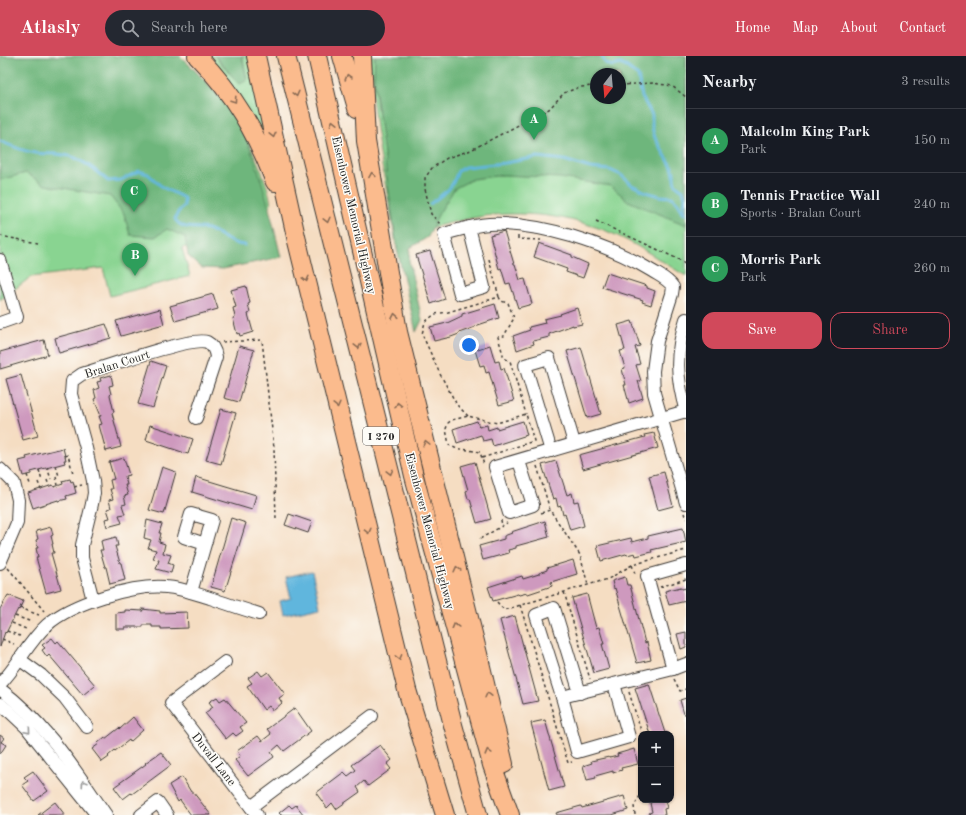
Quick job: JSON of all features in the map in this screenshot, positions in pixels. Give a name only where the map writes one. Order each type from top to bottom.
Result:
[{"type":"highway","points":[[197,56],[233,97],[249,124],[272,173],[297,241]]},
{"type":"highway","name":"I 270","points":[[256,56],[297,241],[408,690],[445,815]]},
{"type":"highway","name":"I 270","points":[[286,56],[452,725],[478,815]]},
{"type":"highway","name":"Eisenhower Memorial Highway","points":[[317,56],[414,476],[492,766],[510,815]]},
{"type":"highway","points":[[342,56],[366,141],[398,332],[478,654],[515,815]]},
{"type":"highway","points":[[362,56],[366,141]]},
{"type":"street","points":[[469,227],[484,286],[460,294],[444,234],[469,227],[488,224],[524,226],[552,232],[608,249],[639,263],[670,282],[673,287],[657,341],[653,371],[654,393],[685,507]]},
{"type":"street","points":[[0,260],[18,317],[0,323]]},
{"type":"street","points":[[519,460],[686,411],[679,386],[677,370],[680,341],[686,319]]},
{"type":"street","name":"Bralan Court","points":[[93,600],[82,558],[82,545],[94,493],[93,481],[86,448],[71,394],[72,381],[82,374],[180,344],[201,341],[208,342]]},
{"type":"street","points":[[196,418],[216,357],[215,351],[208,342]]},
{"type":"street","points":[[552,451],[525,365],[549,358],[574,443]]},
{"type":"street","points":[[0,469],[14,483],[18,500],[17,523],[1,561]]},
{"type":"street","points":[[191,592],[205,544]]},
{"type":"street","points":[[674,674],[647,576],[686,565]]},
{"type":"street","points":[[0,684],[48,624],[67,610],[93,600],[121,592],[165,587],[191,592],[259,614]]},
{"type":"street","points":[[580,693],[554,608],[536,614],[562,697],[577,752],[629,737],[614,684]]},
{"type":"street","points":[[19,659],[41,675],[65,698],[87,727]]},
{"type":"street","name":"Duvall Lane","points":[[225,662],[170,703],[254,811]]},
{"type":"street","points":[[562,697],[614,684],[674,674],[686,664]]},
{"type":"street","points":[[0,689],[18,702],[36,720],[74,769],[106,815]]},
{"type":"street","points":[[0,704],[26,728],[97,815]]},
{"type":"street","points":[[254,811],[372,716]]},
{"type":"street","points":[[141,815],[158,802],[167,815]]},
{"type":"path","points":[[626,85],[653,82],[672,86],[686,97]]},
{"type":"path","points":[[444,234],[444,228],[432,214],[425,189],[425,178],[432,168],[446,158],[471,150],[550,110],[564,93],[580,87],[590,86]]},
{"type":"path","points":[[596,221],[678,259],[686,265]]},
{"type":"path","points":[[518,235],[518,239],[540,240]]},
{"type":"path","points":[[0,236],[38,243]]},
{"type":"path","points":[[482,458],[534,441],[510,361],[504,358],[498,337],[504,336],[514,318],[508,303],[501,301],[487,253]]},
{"type":"path","points":[[468,416],[457,405],[440,374],[422,334],[425,322],[435,314],[448,312],[500,297]]},
{"type":"path","points":[[208,342],[262,340],[274,448],[276,519]]},
{"type":"path","points":[[484,465],[480,452],[449,446],[446,429],[448,423],[452,420],[468,416],[497,423],[526,414]]},
{"type":"path","points":[[65,456],[68,455],[73,473]]},
{"type":"path","points":[[535,461],[550,510],[580,555],[588,585]]},
{"type":"path","points":[[56,466],[59,476]]},
{"type":"path","points":[[47,467],[50,479]]},
{"type":"path","points":[[39,470],[42,481]]},
{"type":"path","points":[[27,475],[30,484]]},
{"type":"path","points":[[56,477],[58,486]]},
{"type":"path","points":[[47,480],[49,486]]},
{"type":"path","points":[[38,482],[40,490]]},
{"type":"path","points":[[74,487],[86,484]]},
{"type":"path","points":[[685,507],[686,519]]},
{"type":"path","points":[[536,514],[550,510]]},
{"type":"path","points":[[500,518],[502,526]]},
{"type":"path","points":[[480,539],[507,523]]},
{"type":"path","points":[[497,602],[504,610],[608,579],[632,565],[686,550]]},
{"type":"path","points":[[1,561],[44,612]]},
{"type":"path","points":[[632,565],[636,579]]},
{"type":"path","points":[[659,587],[686,579]]},
{"type":"path","points":[[564,592],[591,684]]},
{"type":"path","points":[[20,608],[39,615]]},
{"type":"path","points":[[15,616],[32,622]]},
{"type":"path","points":[[12,623],[26,629]]},
{"type":"path","points":[[7,632],[20,636]]},
{"type":"path","points":[[2,639],[14,644]]},
{"type":"path","points":[[674,674],[680,691],[686,689]]},
{"type":"path","points":[[627,686],[641,731]]},
{"type":"path","points":[[635,815],[634,806],[638,799]]},
{"type":"green space","points":[[0,56],[180,56],[204,79],[226,105],[237,122],[261,178],[281,257],[223,269],[202,268],[188,256],[185,237],[167,229],[155,237],[130,235],[124,214],[110,196],[45,185],[26,173],[0,180]]},
{"type":"green space","points":[[208,56],[215,56],[240,84],[247,80],[242,56],[249,56],[269,145]]},
{"type":"green space","points":[[215,56],[242,56],[247,80],[239,84]]},
{"type":"green space","points":[[369,56],[375,56],[374,78],[377,109],[590,72],[590,104],[626,104],[626,68],[616,68],[686,56],[686,276],[629,241],[588,224],[554,217],[501,214],[460,220],[421,230],[387,178],[397,249],[373,105]]},
{"type":"green space","points":[[375,56],[686,56],[686,225],[628,201],[611,186],[560,178],[504,175],[473,179],[455,188],[438,215],[428,237],[410,248],[409,261],[422,320],[416,332],[397,249],[374,78]]},
{"type":"green space","points":[[0,125],[246,136],[266,183],[269,194],[270,208],[259,227],[182,248],[190,276],[110,296],[103,268],[31,277],[0,300]]},
{"type":"water","points":[[312,571],[320,607],[283,615],[280,601],[291,598],[286,577]]},
{"type":"building","points":[[504,231],[520,280],[525,279],[532,304],[518,308],[510,283],[506,284],[501,268],[499,269],[490,235]]},
{"type":"building","points":[[539,243],[572,255],[572,257],[588,264],[583,278],[566,272],[567,269],[534,257]]},
{"type":"building","points":[[430,251],[445,299],[431,304],[416,255]]},
{"type":"building","points":[[607,273],[647,286],[647,288],[655,291],[651,305],[642,302],[643,300],[602,287]]},
{"type":"building","points":[[246,286],[250,303],[248,304],[250,313],[248,314],[253,332],[240,336],[239,333],[237,334],[233,318],[235,317],[233,308],[236,307],[231,290]]},
{"type":"building","points":[[213,294],[218,309],[175,321],[170,306]]},
{"type":"building","points":[[495,304],[499,318],[475,326],[451,337],[434,341],[430,327],[447,323],[462,316],[462,314]]},
{"type":"building","points":[[577,308],[582,324],[573,325],[549,334],[549,337],[533,341],[534,344],[517,350],[513,336],[530,330],[529,327],[545,323],[544,319],[561,315],[560,314]]},
{"type":"building","points":[[160,309],[164,324],[121,336],[116,321]]},
{"type":"building","points":[[632,321],[640,346],[635,347],[640,364],[636,365],[641,381],[638,381],[643,398],[629,403],[624,385],[626,385],[622,369],[625,368],[620,351],[625,350],[618,325]]},
{"type":"building","points":[[106,324],[111,338],[59,353],[55,338]]},
{"type":"building","points":[[44,340],[48,355],[0,369],[0,352]]},
{"type":"building","points":[[490,345],[495,362],[499,361],[501,369],[504,368],[514,401],[499,405],[489,372],[486,373],[484,365],[480,366],[475,350]]},
{"type":"building","points":[[239,346],[254,350],[239,402],[224,398]]},
{"type":"building","points":[[581,347],[601,414],[587,418],[567,351]]},
{"type":"building","points":[[151,361],[166,366],[153,408],[138,404]]},
{"type":"building","points":[[21,375],[38,436],[23,440],[6,379]]},
{"type":"building","points":[[111,375],[113,385],[109,386],[114,412],[112,413],[121,447],[106,451],[99,425],[102,424],[99,416],[101,416],[94,399],[96,398],[94,390],[99,388],[97,382],[101,381],[100,378]]},
{"type":"building","points":[[221,409],[236,413],[221,464],[206,460]]},
{"type":"building","points":[[477,421],[479,427],[487,425],[488,430],[497,427],[497,429],[523,421],[527,435],[493,446],[491,439],[483,441],[481,435],[457,443],[453,429]]},
{"type":"building","points":[[150,425],[193,439],[188,454],[146,440]]},
{"type":"building","points":[[654,433],[658,448],[583,469],[579,455],[645,437],[644,435]]},
{"type":"building","points":[[63,448],[66,460],[64,460],[65,463],[31,472],[31,474],[23,476],[19,461],[27,459],[26,457]]},
{"type":"building","points":[[124,458],[129,475],[125,476],[127,485],[125,485],[128,495],[124,496],[126,504],[122,505],[125,514],[119,515],[122,523],[107,527],[105,519],[110,518],[107,509],[111,508],[109,500],[113,499],[110,489],[112,489],[110,480],[114,479],[109,462]]},
{"type":"building","points":[[556,461],[567,495],[572,493],[574,502],[578,501],[584,526],[570,530],[565,514],[563,515],[561,506],[558,507],[556,498],[553,499],[542,465]]},
{"type":"building","points":[[475,462],[491,519],[477,523],[470,499],[468,499],[466,491],[468,490],[461,466]]},
{"type":"building","points":[[162,467],[176,472],[164,514],[149,510]]},
{"type":"building","points":[[664,472],[673,506],[658,510],[649,476]]},
{"type":"building","points":[[196,477],[256,495],[252,510],[192,492]]},
{"type":"building","points":[[70,479],[71,482],[73,481],[76,493],[66,496],[67,499],[58,500],[33,508],[28,493],[53,485],[54,487],[63,484],[62,481]]},
{"type":"building","points":[[289,514],[312,522],[308,533],[285,525]]},
{"type":"building","points":[[231,518],[246,523],[225,591],[211,587]]},
{"type":"building","points":[[147,520],[162,524],[159,533],[161,533],[159,542],[165,544],[163,553],[171,555],[168,563],[173,565],[171,573],[156,569],[159,560],[153,559],[156,550],[148,548],[151,540],[144,538]]},
{"type":"building","points":[[545,521],[549,537],[516,546],[516,548],[508,550],[509,553],[483,560],[479,546],[504,539],[504,536],[512,533],[511,532]]},
{"type":"building","points":[[51,527],[54,553],[51,553],[61,589],[46,593],[36,557],[38,557],[36,540],[38,539],[36,531]]},
{"type":"building","points":[[683,528],[686,542],[651,550],[652,552],[636,556],[635,553],[626,554],[601,561],[597,546],[631,538],[632,542],[648,538],[648,536]]},
{"type":"building","points":[[116,537],[118,546],[115,546],[125,580],[110,584],[100,550],[103,550],[101,541]]},
{"type":"building","points":[[573,560],[577,574],[551,582],[552,586],[528,594],[518,594],[493,601],[488,587],[522,576],[523,579],[539,574],[547,570],[547,568]]},
{"type":"building","points":[[625,577],[627,585],[630,585],[651,660],[637,663],[612,581]]},
{"type":"building","points":[[681,587],[682,589],[686,588],[686,601],[669,605],[665,591]]},
{"type":"building","points":[[587,594],[596,628],[599,627],[604,644],[602,644],[609,669],[594,673],[572,598]]},
{"type":"building","points":[[8,595],[23,601],[6,633],[5,632],[0,647],[0,609]]},
{"type":"building","points":[[142,609],[160,611],[160,613],[187,612],[188,628],[161,629],[161,627],[152,627],[152,625],[143,625],[143,627],[125,627],[125,629],[116,629],[116,613],[125,612],[125,610],[143,611]]},
{"type":"building","points":[[515,616],[538,701],[523,704],[500,620]]},
{"type":"building","points":[[686,632],[686,647],[681,649],[677,634]]},
{"type":"building","points":[[52,638],[56,643],[58,641],[95,685],[83,695],[49,655],[47,657],[42,650],[45,648],[42,645]]},
{"type":"building","points":[[258,671],[262,676],[268,672],[285,694],[279,698],[282,703],[273,711],[269,706],[264,710],[247,686],[252,683],[248,678]]},
{"type":"building","points":[[649,684],[664,731],[649,731],[635,688]]},
{"type":"building","points":[[217,697],[220,701],[225,698],[246,723],[240,727],[243,731],[236,736],[233,733],[226,739],[205,713],[213,707],[209,702]]},
{"type":"building","points":[[686,698],[686,714],[684,714],[680,700]]},
{"type":"building","points":[[295,708],[311,731],[284,751],[279,745],[271,752],[274,757],[248,776],[235,760],[240,756],[237,751],[258,736],[262,741],[271,734],[267,729]]},
{"type":"building","points":[[133,717],[143,730],[130,742],[129,740],[115,750],[102,762],[92,749],[105,737],[105,739],[119,728],[120,729]]},
{"type":"building","points":[[545,720],[564,787],[549,791],[531,723]]},
{"type":"building","points":[[0,735],[4,738],[1,742],[6,745],[0,754]]},
{"type":"building","points":[[380,745],[392,760],[387,764],[391,769],[368,786],[364,781],[357,787],[360,792],[336,809],[332,803],[327,808],[316,793],[344,772],[348,776],[356,770],[352,765]]},
{"type":"building","points":[[634,749],[638,764],[621,768],[622,770],[613,773],[613,771],[595,776],[596,778],[587,780],[583,766],[592,763],[591,761],[618,756],[617,754]]},
{"type":"building","points":[[161,752],[171,765],[123,799],[114,787]]},
{"type":"building","points":[[33,771],[48,791],[34,801],[22,785],[28,781],[24,777]]},
{"type":"building","points":[[182,777],[191,792],[193,792],[211,815],[191,815],[180,800],[178,802],[169,785]]},
{"type":"building","points":[[624,796],[628,810],[612,815],[557,815],[556,813],[581,806],[582,808]]},
{"type":"building","points":[[55,802],[65,815],[38,815]]},
{"type":"building","points":[[650,803],[666,803],[667,808],[664,809],[665,815],[650,815],[649,813],[652,812]]},
{"type":"building","points":[[289,805],[292,808],[296,805],[304,815],[281,815],[279,813]]},
{"type":"waterway","points":[[602,56],[606,64],[620,64],[627,67],[638,76],[642,97],[652,115],[652,127],[655,138],[672,167],[676,185],[683,190],[685,198],[683,212]]},
{"type":"waterway","points":[[0,141],[17,148],[40,154],[60,154],[70,156],[88,165],[108,181],[121,180],[139,171],[148,174],[162,187],[184,198],[184,206],[178,212],[175,219],[178,223],[185,227],[207,229],[230,241],[245,245]]},
{"type":"waterway","points":[[430,204],[448,190],[458,171],[465,167],[505,163],[538,157],[564,160],[590,168],[610,170],[621,175],[632,185],[646,192],[660,196],[672,197],[686,214]]},
{"type":"place","name":"Malcolm King Park","points":[[534,140]]},
{"type":"place","name":"Morris Park","points":[[134,212]]},
{"type":"place","name":"Tennis Practice Wall","points":[[135,276]]}]
